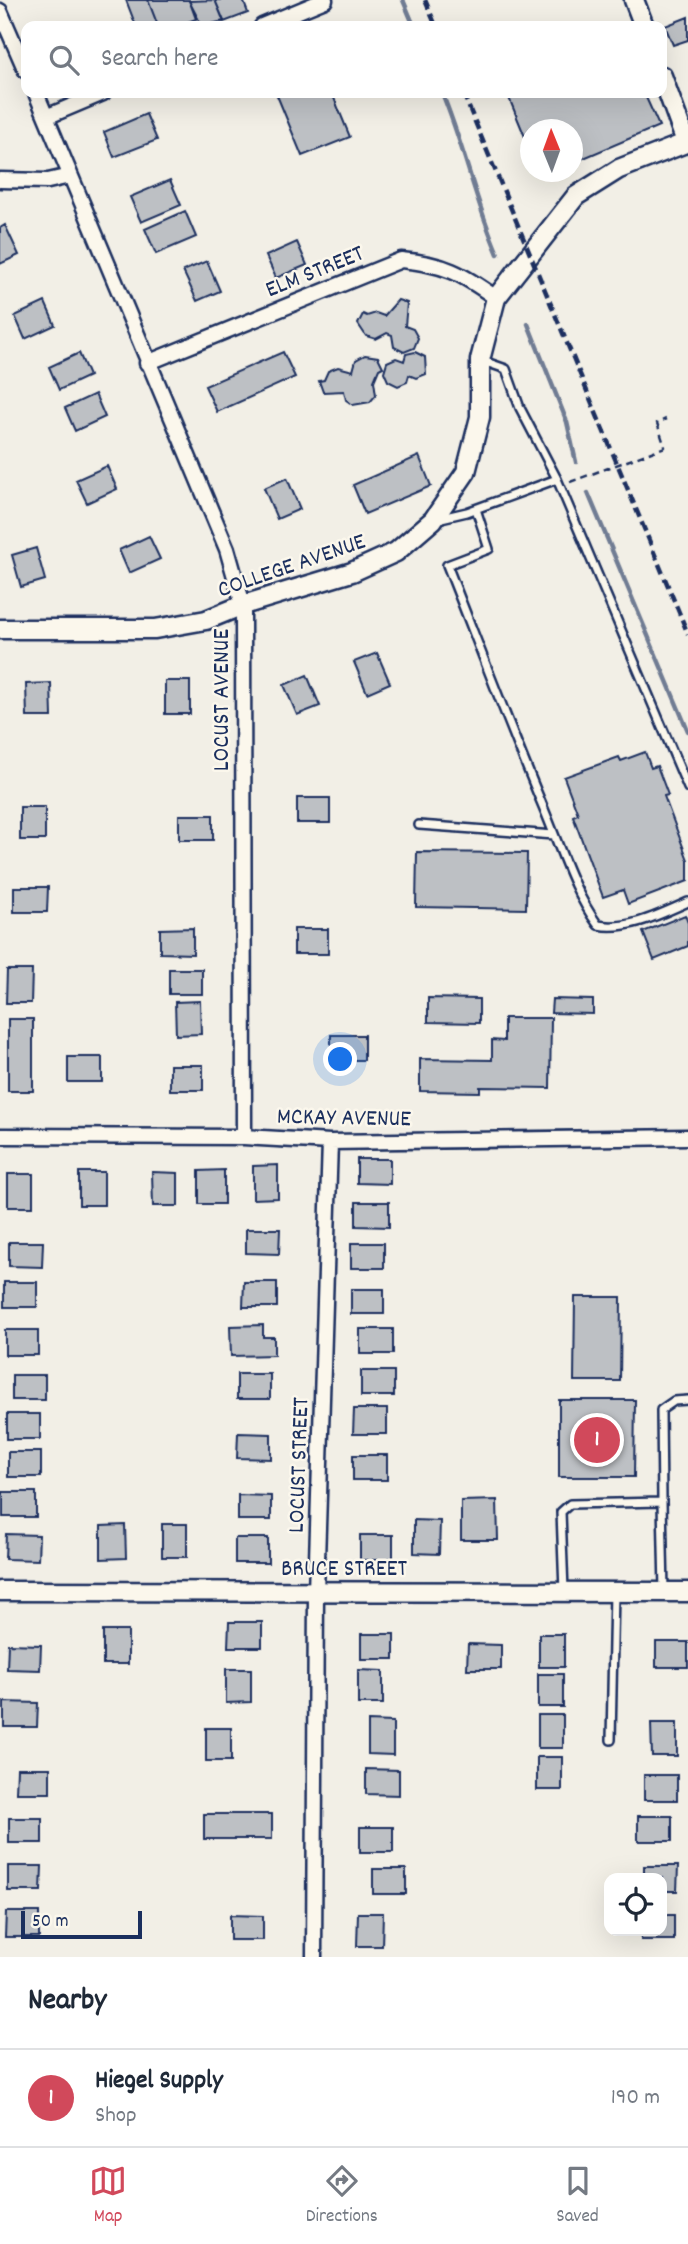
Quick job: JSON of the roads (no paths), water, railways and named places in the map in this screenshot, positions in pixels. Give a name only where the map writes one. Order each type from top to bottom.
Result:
[{"type":"street","points":[[274,21],[325,0]]},
{"type":"street","points":[[634,0],[642,21]]},
{"type":"street","points":[[0,11],[21,59]]},
{"type":"street","points":[[667,89],[687,142]]},
{"type":"street","name":"LOCUST AVENUE","points":[[38,98],[227,549],[243,605],[244,1137]]},
{"type":"street","points":[[46,117],[91,98]]},
{"type":"street","name":"COLLEGE AVENUE","points":[[0,629],[155,629],[206,620],[243,605],[363,567],[396,552],[433,520],[466,472],[480,417],[481,360],[496,298],[576,196],[620,169],[687,142]]},
{"type":"street","points":[[0,180],[48,181],[70,176]]},
{"type":"street","name":"ELM STREET","points":[[147,363],[401,260],[436,263],[472,281],[496,298]]},
{"type":"street","name":"MCKAY AVENUE","points":[[0,1136],[244,1137],[330,1142],[688,1137]]},
{"type":"street","name":"LOCUST STREET","points":[[314,1957],[316,1592],[330,1142]]},
{"type":"street","name":"BRUCE STREET","points":[[0,1591],[688,1592]]},
{"type":"lane","points":[[481,360],[506,369],[520,408],[559,483],[688,788]]},
{"type":"lane","points":[[433,520],[559,483]]},
{"type":"lane","points":[[476,509],[489,549],[447,565],[574,883],[598,925],[608,927],[654,918],[688,902]]},
{"type":"lane","points":[[419,825],[554,835]]},
{"type":"lane","points":[[664,1592],[661,1410],[674,1401],[688,1400]]},
{"type":"lane","points":[[564,1592],[561,1512],[570,1504],[662,1502]]},
{"type":"lane","points":[[611,1740],[614,1592]]},
{"type":"waterway","points":[[403,0],[412,21]]},
{"type":"waterway","points":[[444,98],[498,254]]},
{"type":"waterway","points":[[528,324],[567,422],[576,462]]},
{"type":"waterway","points":[[588,493],[688,731]]},
{"type":"railway","points":[[425,0],[434,21]]},
{"type":"railway","points":[[465,98],[688,634]]},
{"type":"place","name":"Hiegel Supply","points":[[597,1440]]}]
